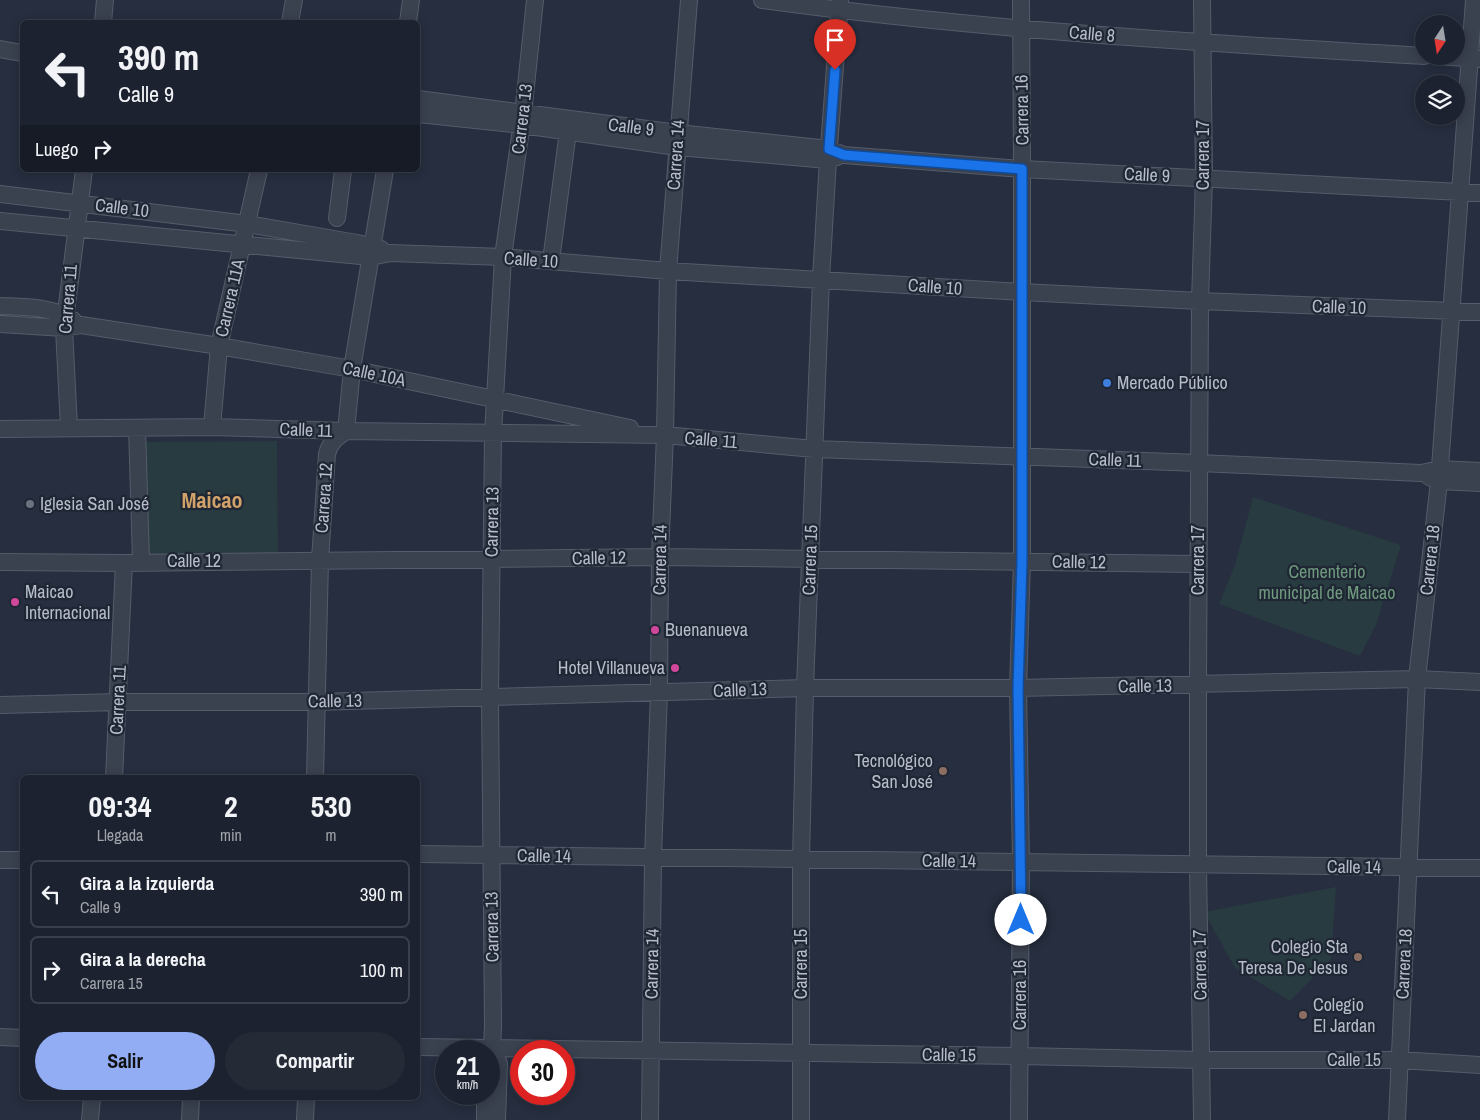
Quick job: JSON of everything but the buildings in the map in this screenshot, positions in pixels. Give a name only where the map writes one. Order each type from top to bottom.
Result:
[{"type":"street","points":[[103,20],[105,0]]},
{"type":"street","points":[[290,20],[294,0]]},
{"type":"street","points":[[408,20],[411,0]]},
{"type":"street","name":"Carrera 13","points":[[490,1040],[490,697],[493,434],[503,257],[522,119],[535,0]]},
{"type":"street","name":"Carrera 14","points":[[650,1120],[660,557],[665,435],[668,271],[689,0]]},
{"type":"street","name":"Calle 8","points":[[762,0],[840,5],[1021,28],[1202,43],[1415,55]]},
{"type":"street","name":"Carrera 16","points":[[1019,1120],[1021,862],[1018,688],[1022,561],[1021,0]]},
{"type":"street","name":"Carrera 17","points":[[1202,0],[1204,178],[1200,301],[1198,564],[1198,865],[1202,1120]]},
{"type":"street","name":"Carrera 18","points":[[1397,1120],[1410,868],[1417,680],[1439,475],[1459,192],[1475,58],[1474,0]]},
{"type":"street","name":"Carrera 15","points":[[801,1120],[801,860],[805,688],[821,279],[834,155],[840,5]]},
{"type":"street","points":[[0,49],[20,53]]},
{"type":"street","name":"Calle 9","points":[[420,99],[522,119],[677,140]]},
{"type":"street","name":"Calle 9","points":[[420,114],[522,119],[568,132],[1022,169],[1480,193]]},
{"type":"street","points":[[552,261],[568,132]]},
{"type":"street","name":"Carrera 11","points":[[70,428],[65,322],[75,228],[84,172]]},
{"type":"street","name":"Carrera 11A","points":[[212,427],[220,346],[259,172]]},
{"type":"street","points":[[337,218],[343,172]]},
{"type":"street","points":[[346,431],[352,369],[385,172]]},
{"type":"street","name":"Calle 10","points":[[0,194],[248,224],[372,251],[390,253],[503,257],[668,271],[1022,292],[1480,312]]},
{"type":"street","points":[[0,221],[243,244],[372,251]]},
{"type":"street","name":"Calle 10A","points":[[0,306],[42,308],[65,322]]},
{"type":"street","name":"Calle 10A","points":[[0,324],[65,322],[220,346],[352,369],[665,435]]},
{"type":"street","name":"Calle 11","points":[[0,429],[212,427],[493,434],[665,435],[814,449],[1421,473],[1480,483]]},
{"type":"street","points":[[137,428],[141,562]]},
{"type":"street","name":"Carrera 12","points":[[315,775],[320,560],[327,454],[329,446],[335,438],[346,431]]},
{"type":"street","name":"Calle 11","points":[[1439,475],[1480,471]]},
{"type":"street","name":"Calle 12","points":[[0,562],[492,560],[660,557],[1198,564]]},
{"type":"street","name":"Carrera 11","points":[[114,775],[124,562]]},
{"type":"street","name":"Calle 13","points":[[0,705],[118,702],[316,702],[805,688],[1018,688],[1417,680],[1480,682]]},
{"type":"street","name":"Calle 14","points":[[420,854],[1480,868]]},
{"type":"street","points":[[0,860],[20,860]]},
{"type":"street","points":[[0,1037],[20,1038]]},
{"type":"street","name":"Calle 15","points":[[420,1047],[435,1048]]},
{"type":"street","name":"Calle 15","points":[[500,1052],[651,1051],[1202,1060],[1399,1060],[1480,1065]]},
{"type":"street","points":[[90,1120],[92,1100]]},
{"type":"street","points":[[190,1120],[191,1100]]},
{"type":"street","points":[[305,1120],[306,1100]]},
{"type":"street","points":[[485,1105],[485,1120]]},
{"type":"street","name":"Carrera 13","points":[[497,1120],[498,1105]]},
{"type":"green space","points":[[277,441],[278,557],[145,557],[144,442]]},
{"type":"green space","name":"Cementerio municipal de Maicao","points":[[1253,497],[1401,545],[1376,625],[1360,656],[1219,604],[1235,565]]},
{"type":"green space","points":[[1336,887],[1331,959],[1290,1001],[1235,968],[1204,912]]},
{"type":"place","name":"Mercado Público","points":[[1107,383]]},
{"type":"place","name":"Iglesia San José","points":[[30,504]]},
{"type":"place","name":"Maicao Internacional","points":[[15,602]]},
{"type":"place","name":"Buenanueva","points":[[655,630]]},
{"type":"place","name":"Hotel Villanueva","points":[[675,668]]},
{"type":"place","name":"Tecnológico San José","points":[[943,771]]},
{"type":"place","name":"Colegio Sta Teresa De Jesus","points":[[1358,957]]},
{"type":"place","name":"Colegio El Jardan","points":[[1303,1015]]},
{"type":"district","name":"Maicao","points":[[212,500]]},
{"type":"route","points":[[835,70],[829,149],[844,155],[1022,169],[1022,561],[1018,688],[1021,920]]}]
